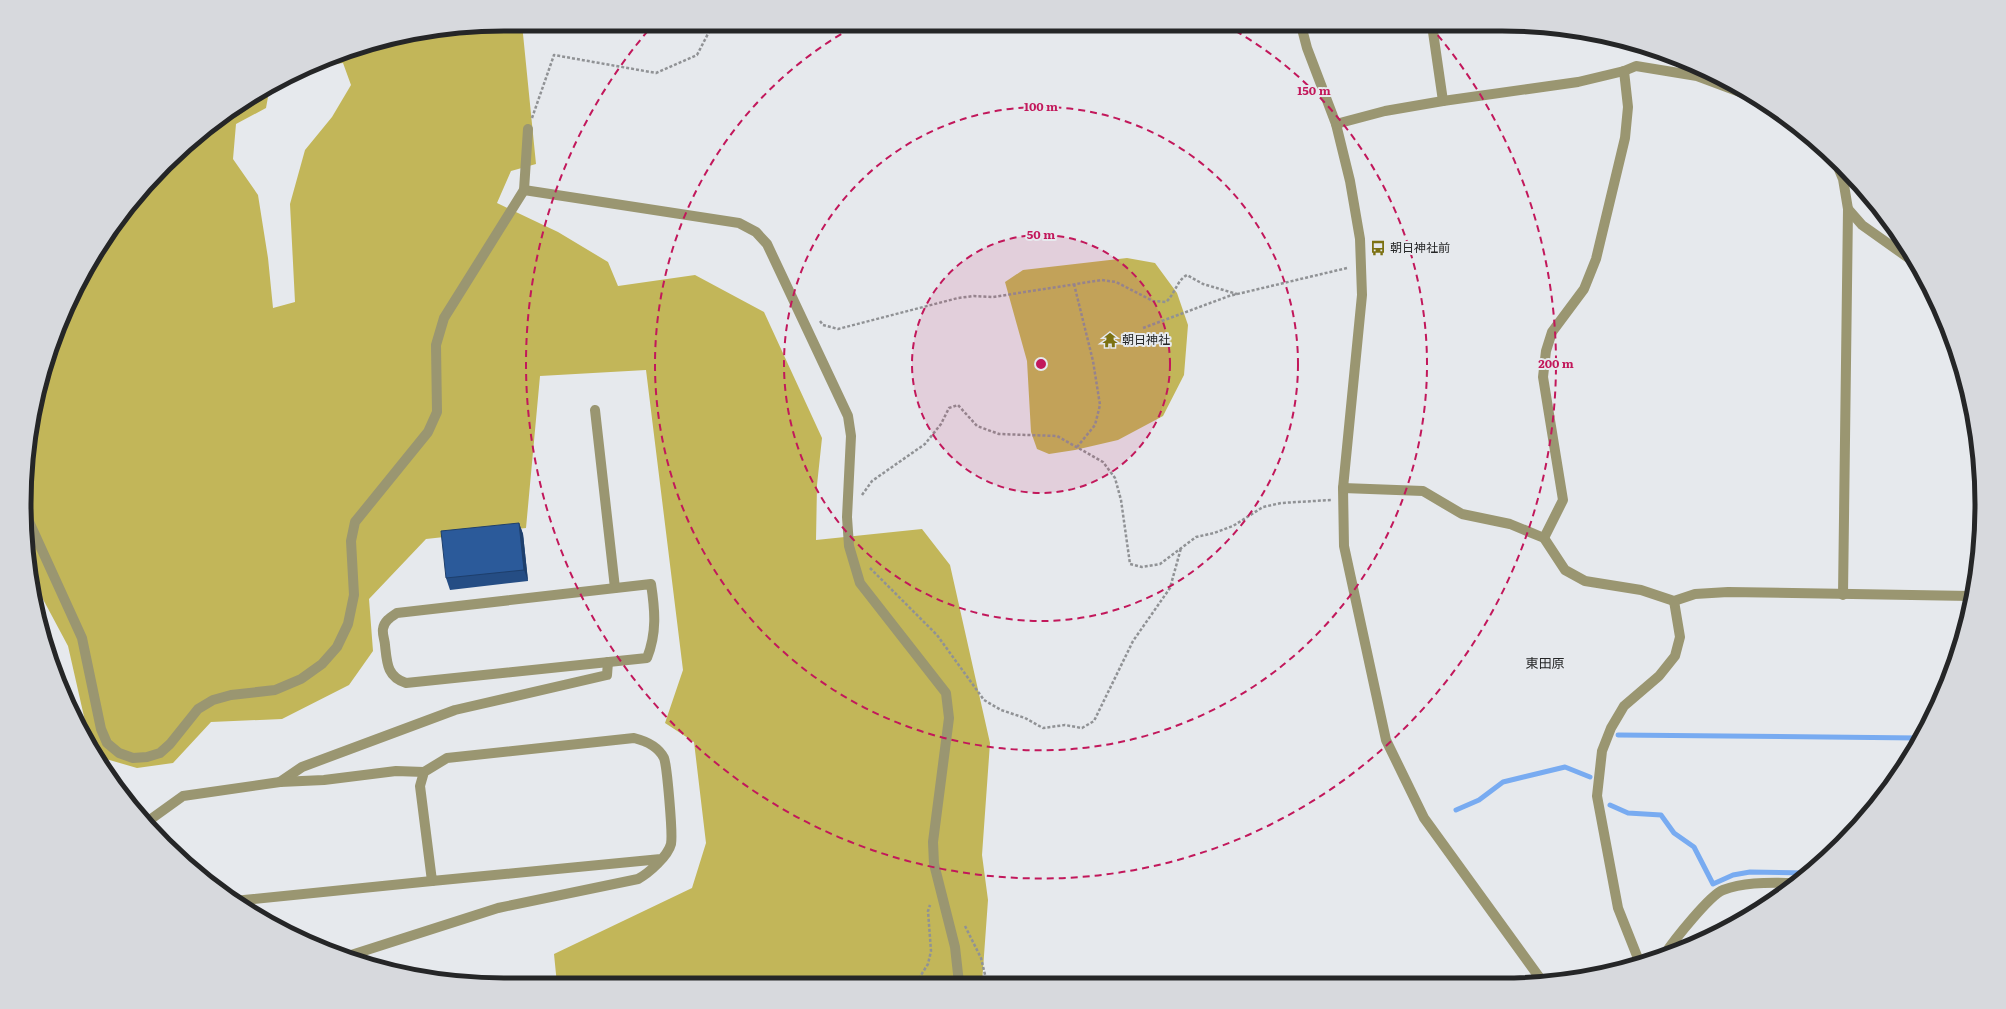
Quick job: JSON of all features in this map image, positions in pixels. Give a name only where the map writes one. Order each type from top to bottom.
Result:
[{"type":"street","points":[[1303,31],[1307,48],[1336,124],[1350,181],[1362,265],[1362,295],[1344,488],[1344,546],[1386,740],[1424,818],[1539,976]]},
{"type":"street","points":[[1433,31],[1443,101]]},
{"type":"street","points":[[1336,124],[1385,111],[1443,101],[1578,82],[1624,71],[1636,66],[1697,76],[1719,84]]},
{"type":"street","points":[[1544,538],[1563,500],[1543,377],[1546,351],[1552,332],[1584,289],[1596,259],[1625,138],[1628,108],[1624,71]]},
{"type":"street","points":[[32,528],[82,638],[100,729],[107,743],[119,753],[133,758],[147,757],[160,753],[170,744],[198,709],[213,700],[231,695],[275,690],[301,679],[322,664],[337,646],[348,624],[354,595],[351,541],[355,522],[428,432],[436,412],[436,345],[444,318],[524,190],[528,129]]},
{"type":"street","points":[[1842,176],[1848,209],[1842,595]]},
{"type":"street","points":[[524,190],[739,223],[756,232],[767,244],[848,416],[851,436],[847,516],[849,546],[860,583],[946,693],[950,718],[933,842],[934,864],[955,947],[958,978]]},
{"type":"street","points":[[1848,209],[1862,225],[1903,254]]},
{"type":"street","points":[[595,410],[615,588]]},
{"type":"street","points":[[1344,488],[1423,492],[1462,514],[1510,524],[1544,538],[1565,570],[1585,581],[1641,590],[1674,601],[1695,594],[1728,592],[1966,596]]},
{"type":"street","points":[[651,584],[656,613],[651,647],[647,658],[608,662],[406,683],[398,681],[391,675],[388,669],[383,629],[388,619],[397,613],[651,584]]},
{"type":"street","points":[[1638,958],[1618,908],[1597,796],[1602,751],[1611,728],[1624,706],[1659,676],[1675,656],[1680,637],[1674,601]]},
{"type":"street","points":[[280,782],[302,767],[455,710],[608,675],[608,662]]},
{"type":"street","points":[[151,819],[183,796],[280,782],[324,780],[396,771],[424,772],[447,758],[634,738],[647,741],[664,759],[671,818],[671,845],[649,873],[638,879],[498,908],[355,954]]},
{"type":"street","points":[[424,772],[420,786],[432,880]]},
{"type":"street","points":[[244,900],[432,880],[661,859]]},
{"type":"street","points":[[1671,947],[1696,915],[1722,890],[1745,884],[1786,883]]},
{"type":"path","points":[[528,129],[554,55],[656,73],[697,55],[709,31]]},
{"type":"path","points":[[1143,328],[1237,294],[1362,265]]},
{"type":"path","points":[[799,312],[812,312],[823,325],[838,329],[958,298],[974,296],[993,297],[1102,280],[1116,282],[1153,301],[1166,302],[1173,296],[1182,277],[1187,275],[1203,284],[1237,294]]},
{"type":"path","points":[[1074,284],[1093,361],[1100,405],[1095,426],[1077,447]]},
{"type":"path","points":[[847,516],[872,481],[925,444],[941,424],[949,408],[958,405],[977,426],[999,434],[1058,436],[1103,462],[1115,478],[1121,500],[1130,564],[1142,567],[1160,564],[1196,537],[1214,533],[1233,526],[1263,507],[1281,503],[1344,500]]},
{"type":"path","points":[[868,566],[937,635],[984,700],[1001,710],[1025,718],[1043,728],[1065,725],[1082,728],[1094,721],[1133,641],[1170,588],[1181,548]]},
{"type":"path","points":[[919,978],[928,964],[931,951],[928,911],[930,903],[942,900]]},
{"type":"path","points":[[962,919],[982,958],[986,978]]},
{"type":"shaded area","points":[[523,31],[536,164],[511,171],[497,203],[558,232],[608,262],[618,286],[695,275],[764,312],[822,438],[817,485],[816,540],[922,529],[950,565],[990,743],[982,855],[988,900],[982,978],[556,978],[554,954],[692,888],[706,843],[694,742],[665,723],[683,670],[646,370],[540,376],[526,528],[426,539],[369,599],[373,651],[349,685],[282,719],[211,722],[173,763],[137,768],[104,757],[86,726],[68,646],[39,592],[35,566],[31,504],[35,443],[40,412],[56,352],[67,323],[94,268],[129,216],[149,192],[192,149],[216,129],[269,94],[266,108],[236,124],[233,159],[258,195],[268,258],[273,308],[295,302],[290,204],[305,150],[332,117],[351,85],[343,63],[329,65],[382,47],[412,40],[474,32]]},
{"type":"shaded area","points":[[1127,258],[1155,263],[1177,293],[1188,325],[1184,375],[1163,416],[1118,440],[1075,450],[1049,454],[1037,449],[1031,432],[1027,361],[1005,282],[1023,270]]},
{"type":"building","points":[[519,523],[524,570],[446,578],[441,531]]},
{"type":"waterway","points":[[1618,735],[1914,738]]},
{"type":"waterway","points":[[1456,810],[1479,800],[1503,782],[1565,767],[1590,777]]},
{"type":"waterway","points":[[1610,805],[1628,813],[1661,815],[1674,833],[1694,847],[1713,884],[1733,875],[1750,872],[1799,873]]},
{"type":"place","name":"朝日神社前","points":[[1378,248]]},
{"type":"place","name":"朝日神社","points":[[1110,340]]},
{"type":"district","name":"東田原","points":[[1545,663]]}]
